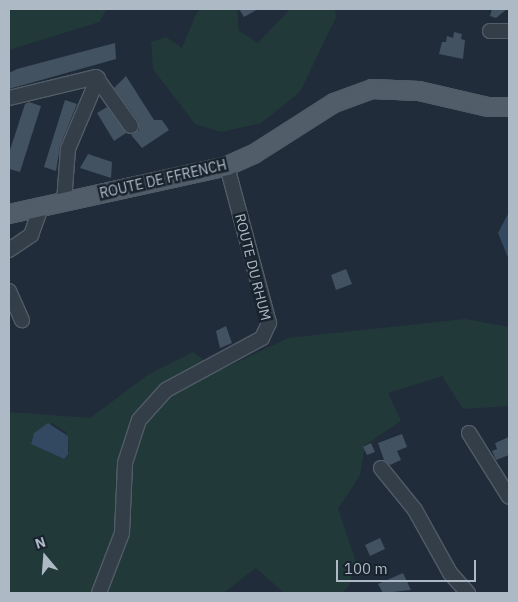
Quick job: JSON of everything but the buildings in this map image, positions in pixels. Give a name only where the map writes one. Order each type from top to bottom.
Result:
[{"type":"main road","name":"ROUTE DE FFRENCH","points":[[9,214],[227,166],[254,154],[334,103],[372,90],[411,90],[488,107],[509,107]]},
{"type":"street","points":[[490,32],[509,31]]},
{"type":"street","points":[[9,98],[84,78],[98,78]]},
{"type":"street","points":[[98,78],[131,126]]},
{"type":"street","points":[[64,202],[68,149],[98,78]]},
{"type":"street","name":"ROUTE DU RHUM","points":[[99,593],[122,533],[125,463],[139,420],[166,390],[262,338],[270,323],[227,166]]},
{"type":"street","points":[[9,250],[31,235],[42,207]]},
{"type":"street","points":[[9,291],[22,320]]},
{"type":"street","points":[[469,433],[509,496]]},
{"type":"street","points":[[381,468],[415,510],[450,573],[468,593]]},
{"type":"green space","points":[[9,9],[107,9],[99,22],[9,50]]},
{"type":"green space","points":[[203,9],[237,9],[239,31],[258,43],[290,9],[335,9],[336,17],[300,92],[261,123],[221,132],[195,124],[153,69],[151,42],[166,37],[182,48],[197,12]]},
{"type":"green space","points":[[465,319],[509,327],[509,406],[463,409],[442,376],[388,393],[401,421],[365,445],[360,475],[338,509],[356,562],[349,586],[342,593],[284,593],[256,568],[223,593],[9,593],[9,412],[90,418],[149,374],[193,352],[219,371],[288,338]],"holes":[[[52,423],[66,432],[69,450],[64,459],[31,444],[32,437]]]},
{"type":"water","points":[[509,212],[509,260],[498,233]]},
{"type":"water","points":[[48,423],[68,436],[68,454],[64,459],[31,444],[34,433]]}]
